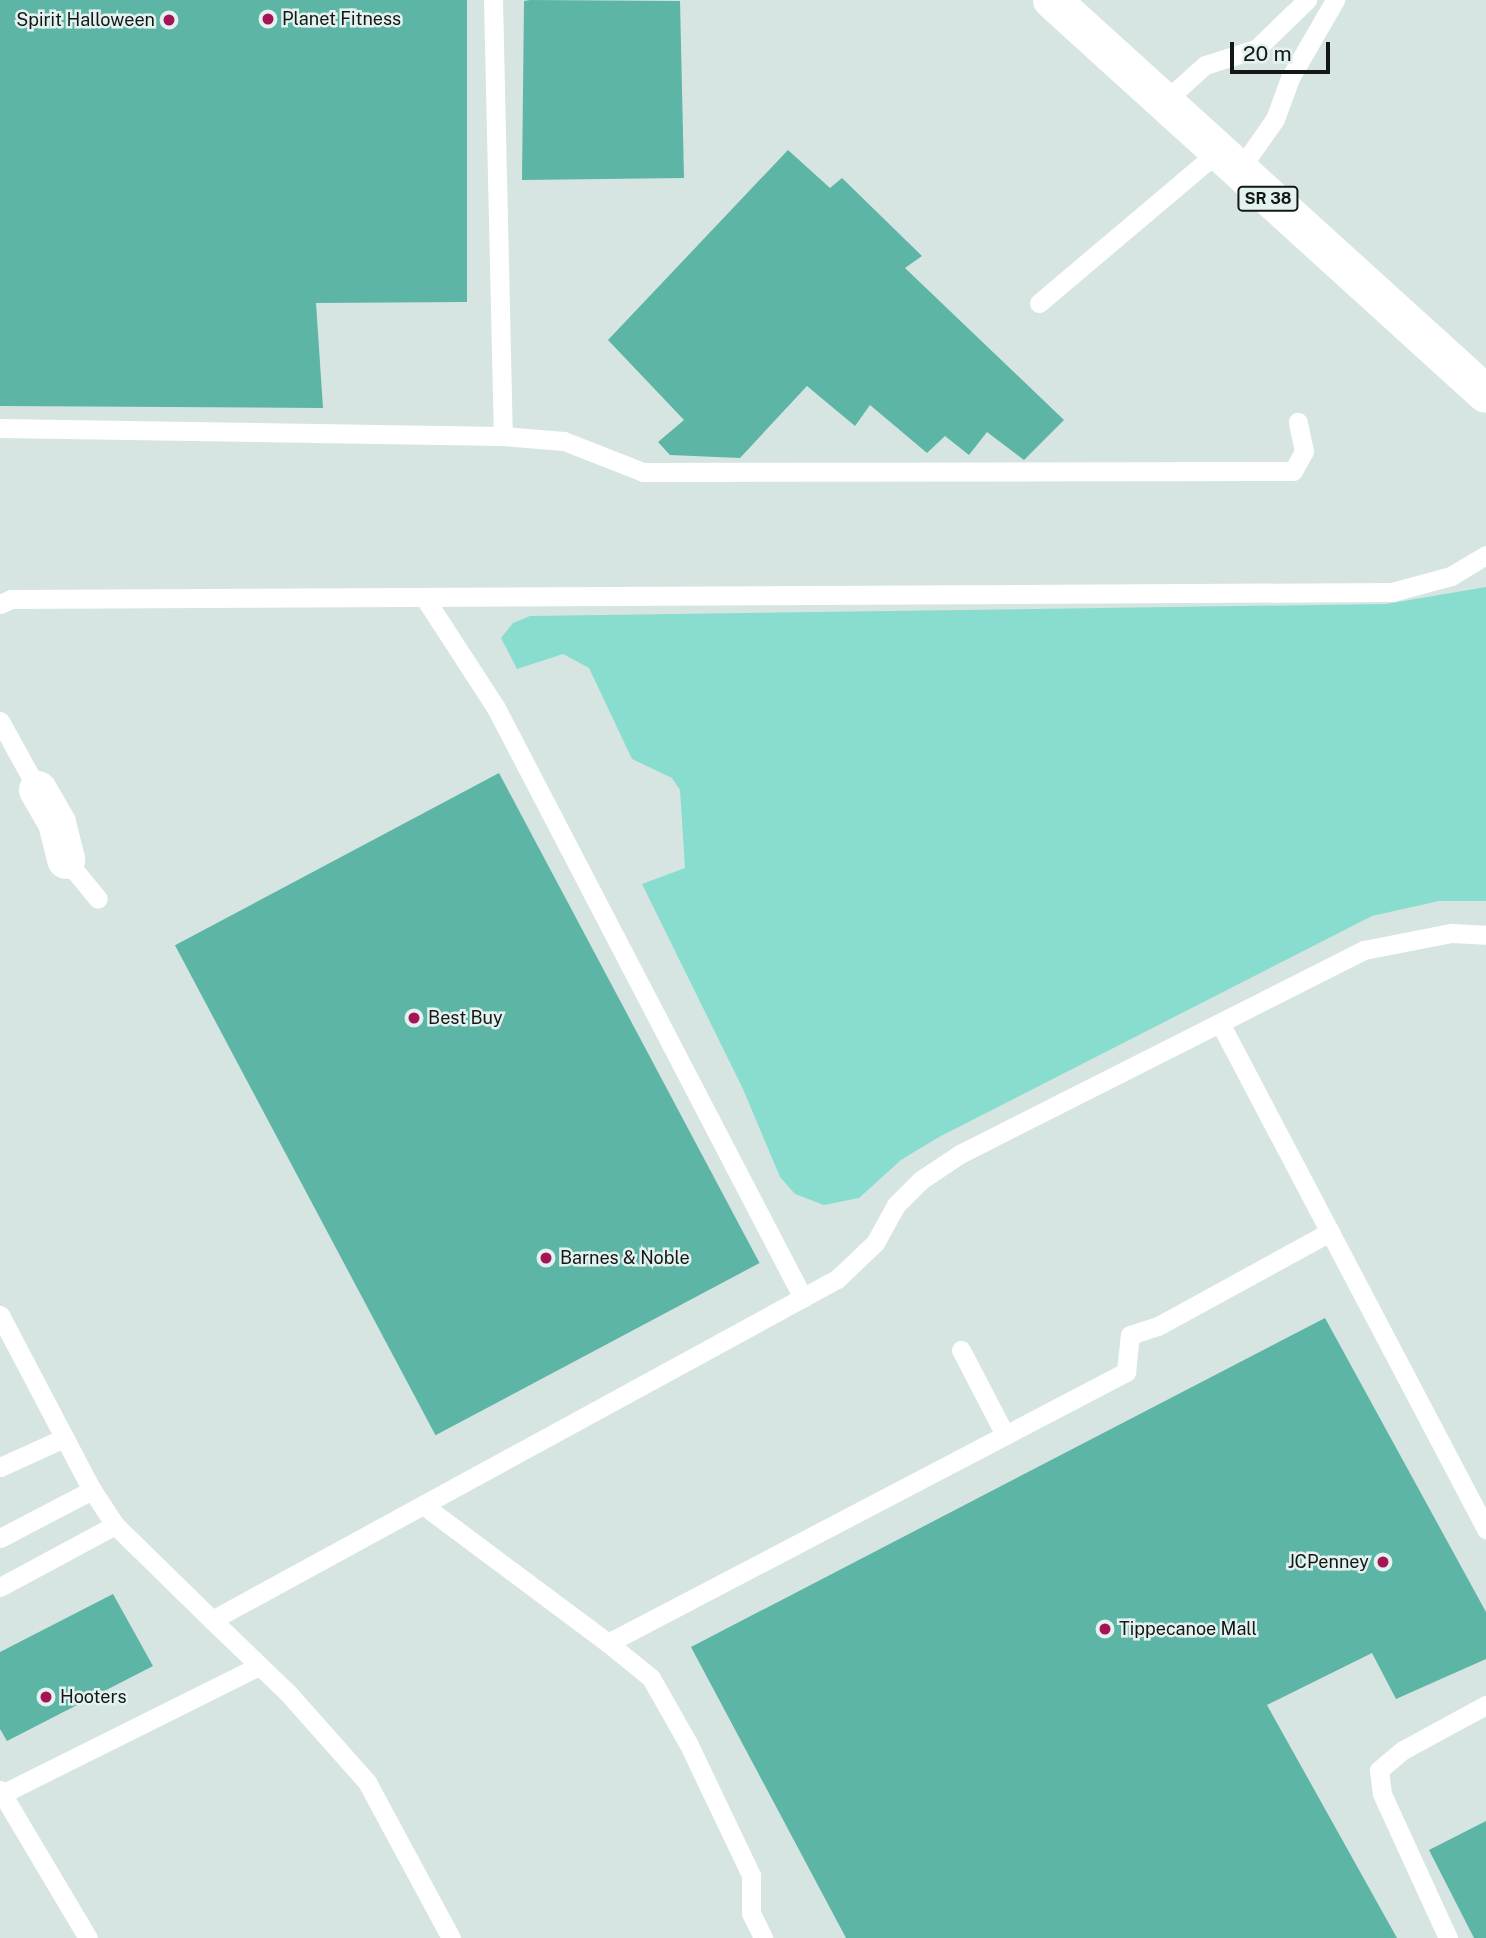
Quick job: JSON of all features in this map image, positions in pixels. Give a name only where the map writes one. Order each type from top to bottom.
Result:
[{"type":"main road","name":"SR 38","points":[[1052,0],[1166,100],[1228,162],[1486,394]]},
{"type":"main road","points":[[38,789],[57,823],[65,860]]},
{"type":"lane","points":[[493,0],[503,436]]},
{"type":"lane","points":[[1166,100],[1205,65],[1256,49],[1307,0]]},
{"type":"lane","points":[[1040,303],[1228,162],[1275,118],[1290,78],[1335,0]]},
{"type":"lane","points":[[0,428],[503,436],[564,441],[643,472],[1293,471],[1304,451],[1298,422]]},
{"type":"lane","points":[[0,604],[10,599],[1392,592],[1451,576],[1486,555]]},
{"type":"lane","points":[[424,597],[496,708],[803,1298]]},
{"type":"lane","points":[[0,721],[38,789]]},
{"type":"lane","points":[[65,860],[98,899]]},
{"type":"lane","points":[[212,1620],[837,1279],[875,1243],[896,1205],[920,1180],[960,1154],[1364,950],[1451,933],[1486,935]]},
{"type":"lane","points":[[1220,1023],[1486,1529]]},
{"type":"lane","points":[[608,1643],[1126,1372],[1130,1335],[1158,1326],[1330,1232]]},
{"type":"lane","points":[[0,1315],[92,1490],[115,1525],[289,1694],[367,1782],[451,1938]]},
{"type":"lane","points":[[961,1350],[1005,1435]]},
{"type":"lane","points":[[0,1467],[64,1438]]},
{"type":"lane","points":[[0,1538],[92,1490]]},
{"type":"lane","points":[[423,1505],[651,1678],[688,1743],[751,1875],[751,1913],[763,1938]]},
{"type":"lane","points":[[0,1587],[115,1525]]},
{"type":"lane","points":[[88,1938],[1,1792],[258,1666]]},
{"type":"lane","points":[[1448,1938],[1382,1794],[1379,1770],[1404,1750],[1486,1705]]},
{"type":"green space","points":[[1486,587],[1486,901],[1439,901],[1372,916],[939,1137],[901,1160],[859,1198],[824,1205],[795,1194],[780,1177],[743,1089],[642,884],[685,868],[680,790],[672,778],[632,759],[589,668],[563,654],[517,669],[501,638],[513,623],[530,616],[1386,604]]},
{"type":"building","points":[[0,0],[467,0],[467,302],[316,303],[323,408],[0,406]]},
{"type":"building","points":[[524,1],[680,1],[684,178],[522,180]]},
{"type":"building","points":[[788,150],[830,188],[842,178],[922,256],[905,268],[1064,420],[1024,460],[987,432],[969,455],[945,436],[927,453],[870,405],[855,426],[807,386],[740,458],[670,455],[658,442],[684,420],[608,340]]},
{"type":"building","points":[[499,773],[760,1263],[436,1435],[175,945]]},
{"type":"building","name":"Tippecanoe Mall","points":[[1325,1318],[1486,1612],[1486,1659],[1396,1699],[1372,1653],[1267,1705],[1397,1938],[846,1938],[691,1647]]},
{"type":"building","name":"Hooters","points":[[113,1594],[153,1666],[7,1741],[0,1729],[0,1652]]},
{"type":"building","points":[[1486,1821],[1486,1938],[1474,1938],[1429,1850]]},
{"type":"place","name":"Planet Fitness","points":[[268,19]]},
{"type":"place","name":"Spirit Halloween","points":[[169,20]]},
{"type":"place","name":"Best Buy","points":[[414,1018]]},
{"type":"place","name":"Barnes & Noble","points":[[546,1258]]},
{"type":"place","name":"JCPenney","points":[[1383,1562]]},
{"type":"place","name":"Tippecanoe Mall","points":[[1105,1629]]},
{"type":"place","name":"Hooters","points":[[46,1697]]}]
